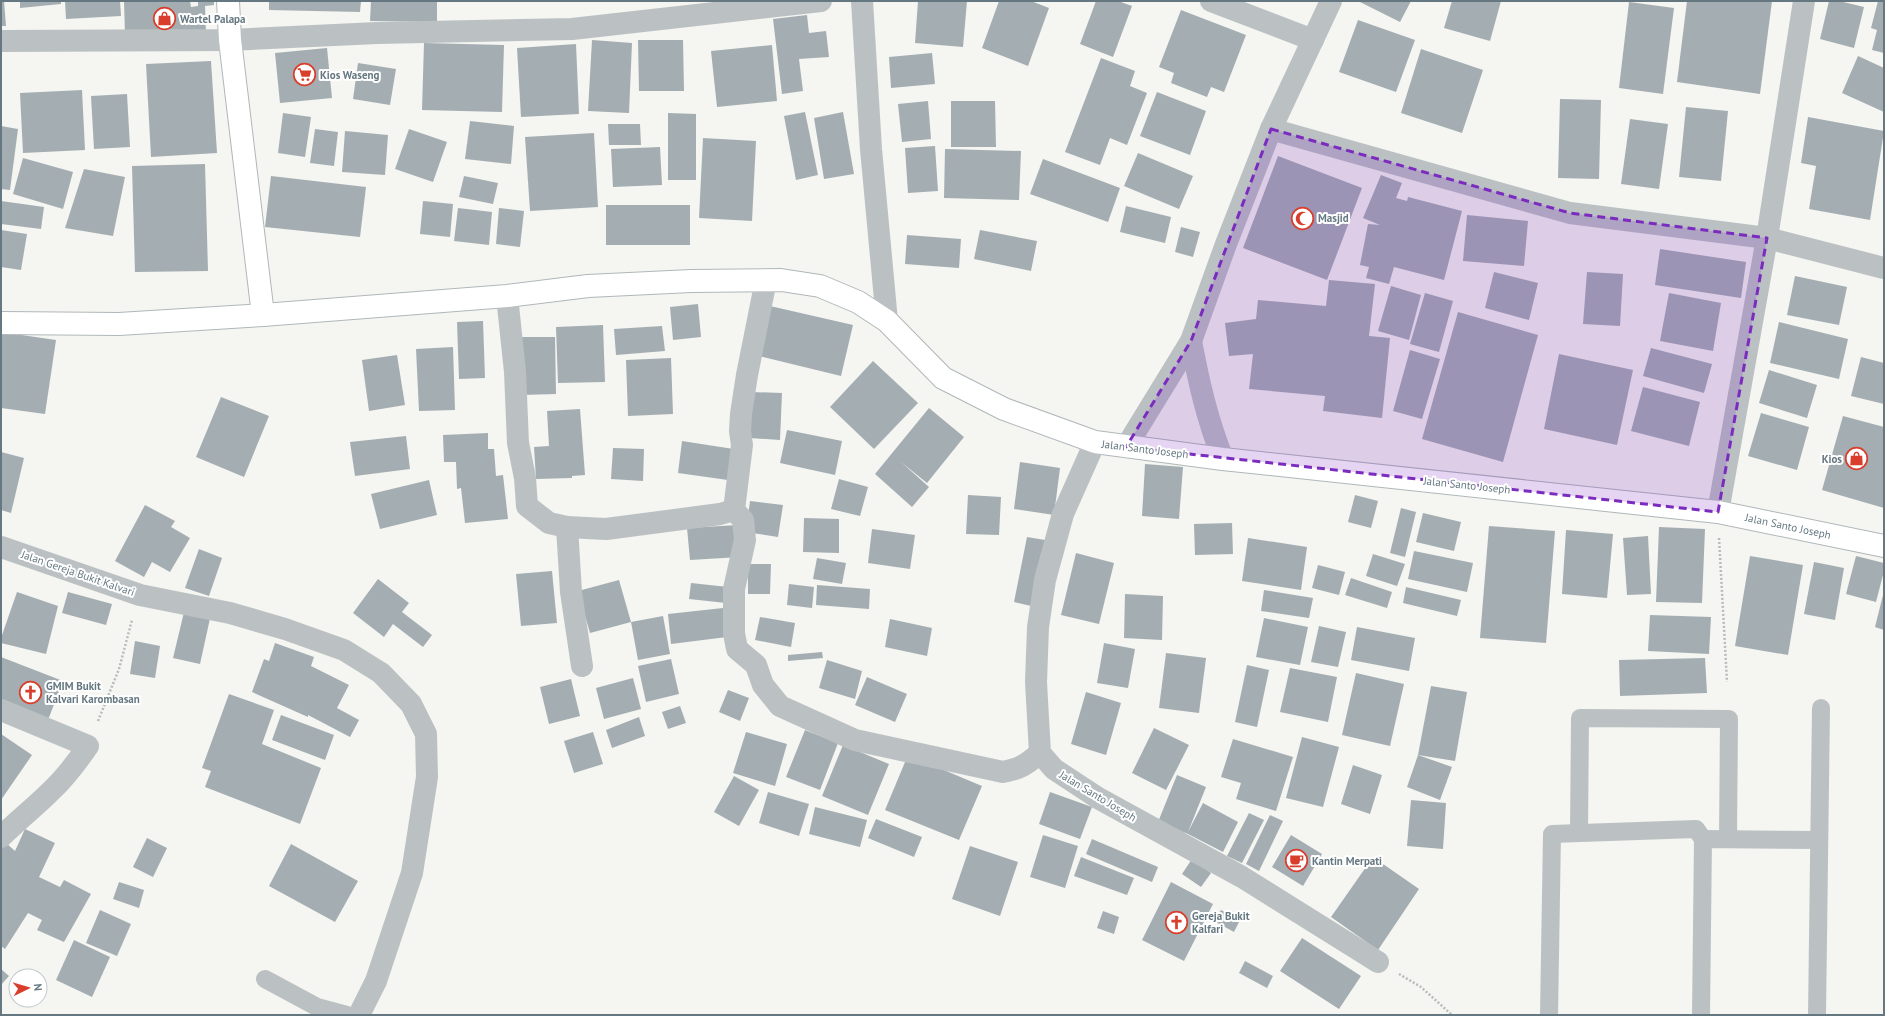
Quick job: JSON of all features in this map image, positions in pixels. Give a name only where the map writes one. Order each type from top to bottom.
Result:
[{"type":"main road","points":[[228,1],[230,40],[263,315]]},
{"type":"main road","points":[[1,323],[119,324],[263,315],[507,296],[588,286],[691,281],[766,280],[820,286],[858,302],[887,321],[943,378],[1004,409],[1095,442]]},
{"type":"main road","name":"Jalan Santo Joseph","points":[[1095,442],[1223,459],[1718,512],[1884,546]]},
{"type":"street","points":[[1,41],[230,40],[377,33],[572,29],[821,1]]},
{"type":"street","points":[[862,1],[871,149],[887,321]]},
{"type":"street","points":[[1211,1],[1313,40]]},
{"type":"street","points":[[1126,447],[1191,341],[1226,244],[1271,128],[1331,1]]},
{"type":"street","points":[[1718,512],[1767,238],[1804,1]]},
{"type":"street","points":[[1271,128],[1570,213],[1767,238],[1884,268]]},
{"type":"street","points":[[766,280],[749,361],[741,414],[740,431],[742,445],[734,510],[743,520],[745,540],[734,589],[734,633],[737,649],[756,665],[763,685],[780,706],[855,740],[1003,772],[1016,770],[1026,765],[1040,753]]},
{"type":"street","points":[[507,296],[515,372],[518,443],[525,478],[527,506],[549,523],[567,527],[606,529],[720,514],[734,510]]},
{"type":"street","points":[[1191,341],[1200,392],[1210,426],[1223,459]]},
{"type":"street","name":"Jalan Santo Joseph","points":[[1095,442],[1063,514],[1045,580],[1038,627],[1036,682],[1040,753],[1054,769],[1098,798],[1242,877],[1378,962]]},
{"type":"street","points":[[567,527],[571,592],[582,666]]},
{"type":"street","name":"Jalan Gereja Bukit Kalvari","points":[[1,547],[140,595]]},
{"type":"street","points":[[140,595],[230,613],[285,629],[344,650],[381,673],[411,704],[426,734],[427,777],[412,873],[378,974],[359,1015]]},
{"type":"street","points":[[1,710],[88,746],[76,763],[51,791],[19,818],[1,837]]},
{"type":"lane","points":[[1817,1015],[1821,708]]},
{"type":"lane","points":[[1579,833],[1580,718],[1729,719],[1728,839]]},
{"type":"lane","points":[[1549,1015],[1552,834],[1696,828],[1703,839],[1701,1015]]},
{"type":"lane","points":[[1703,839],[1819,840]]},
{"type":"lane","points":[[265,979],[316,1007],[347,1015]]},
{"type":"path","points":[[1718,512],[1727,682]]},
{"type":"path","name":"Jalan Gereja Bukit Kalvari","points":[[88,746],[119,669],[140,595]]},
{"type":"path","points":[[1378,962],[1421,987],[1452,1015]]},
{"type":"highlighted area","points":[[1271,129],[1570,213],[1767,238],[1718,512],[1126,447],[1191,341]]},
{"type":"building","points":[[1,1],[4,1],[6,26],[1,26]]},
{"type":"building","points":[[20,1],[61,1],[61,4],[20,8]]},
{"type":"building","points":[[65,1],[120,1],[121,16],[66,19]]},
{"type":"building","name":"Wartel Palapa","points":[[124,1],[190,1],[191,7],[198,6],[198,1],[214,1],[214,5],[205,6],[206,34],[125,35]]},
{"type":"building","points":[[269,1],[361,1],[360,12],[269,10]]},
{"type":"building","points":[[371,1],[437,1],[437,22],[370,21]]},
{"type":"building","points":[[918,1],[967,1],[963,47],[915,43]]},
{"type":"building","points":[[999,1],[1031,1],[1049,8],[1028,66],[982,48]]},
{"type":"building","points":[[1096,1],[1118,1],[1132,6],[1113,57],[1080,44]]},
{"type":"building","points":[[1358,1],[1411,1],[1400,22]]},
{"type":"building","points":[[1452,1],[1501,1],[1490,41],[1444,28]]},
{"type":"building","points":[[1687,1],[1772,1],[1760,94],[1677,82]]},
{"type":"building","points":[[1829,1],[1839,1],[1864,7],[1854,48],[1820,39]]},
{"type":"building","points":[[1878,1],[1884,1],[1884,53],[1872,50],[1877,30],[1871,28]]},
{"type":"building","points":[[1629,2],[1674,8],[1663,94],[1619,88]]},
{"type":"building","points":[[1181,10],[1246,35],[1224,92],[1211,87],[1207,97],[1171,83],[1174,73],[1159,67]]},
{"type":"building","points":[[807,15],[809,33],[826,31],[829,57],[799,59],[803,91],[782,94],[773,19]]},
{"type":"building","points":[[1358,20],[1415,40],[1396,92],[1339,72]]},
{"type":"building","points":[[592,40],[632,43],[629,113],[588,111]]},
{"type":"building","points":[[638,40],[683,40],[684,91],[639,91]]},
{"type":"building","points":[[424,43],[504,45],[502,112],[422,110]]},
{"type":"building","points":[[576,44],[579,114],[521,117],[517,48]]},
{"type":"building","points":[[772,45],[777,101],[717,107],[711,51]]},
{"type":"building","name":"Kios Waseng","points":[[327,48],[332,98],[280,103],[275,53]]},
{"type":"building","points":[[1421,49],[1483,70],[1462,133],[1401,113]]},
{"type":"building","points":[[932,53],[935,84],[891,88],[889,57]]},
{"type":"building","points":[[1858,56],[1884,68],[1884,112],[1842,93]]},
{"type":"building","points":[[1101,58],[1135,71],[1130,86],[1147,93],[1127,145],[1110,138],[1100,165],[1065,152]]},
{"type":"building","points":[[211,61],[217,153],[151,157],[146,64]]},
{"type":"building","points":[[358,63],[396,69],[390,105],[353,99]]},
{"type":"building","points":[[82,90],[85,150],[23,153],[20,93]]},
{"type":"building","points":[[1157,92],[1206,111],[1190,155],[1140,136]]},
{"type":"building","points":[[127,94],[130,147],[94,149],[91,96]]},
{"type":"building","points":[[1560,99],[1601,100],[1599,179],[1558,178]]},
{"type":"building","points":[[928,101],[931,139],[902,142],[898,104]]},
{"type":"building","points":[[951,101],[995,101],[996,147],[951,147]]},
{"type":"building","points":[[1686,107],[1728,111],[1721,181],[1679,177]]},
{"type":"building","points":[[805,112],[818,175],[796,180],[784,116]]},
{"type":"building","points":[[843,112],[854,174],[824,179],[814,118]]},
{"type":"building","points":[[283,113],[311,117],[305,157],[278,153]]},
{"type":"building","points":[[668,113],[696,114],[696,180],[668,180]]},
{"type":"building","points":[[1808,117],[1884,131],[1870,220],[1809,209],[1816,166],[1801,163]]},
{"type":"building","points":[[1630,119],[1668,124],[1659,189],[1621,184]]},
{"type":"building","points":[[470,121],[514,126],[511,164],[465,159]]},
{"type":"building","points":[[608,124],[640,124],[641,145],[609,145]]},
{"type":"building","points":[[1,126],[18,129],[10,190],[1,189]]},
{"type":"building","points":[[315,129],[338,132],[334,166],[310,163]]},
{"type":"building","points":[[409,129],[447,142],[433,182],[395,169]]},
{"type":"building","points":[[345,131],[388,135],[385,175],[342,172]]},
{"type":"building","points":[[594,133],[598,207],[530,211],[525,137]]},
{"type":"building","points":[[703,138],[756,141],[752,221],[699,218]]},
{"type":"building","points":[[935,146],[938,191],[908,193],[905,148]]},
{"type":"building","points":[[660,147],[662,185],[613,187],[611,149]]},
{"type":"building","points":[[945,149],[1021,151],[1019,200],[944,198]]},
{"type":"building","points":[[1138,153],[1193,176],[1179,209],[1124,186]]},
{"type":"building","name":"Masjid","points":[[1278,156],[1362,188],[1327,280],[1243,248]]},
{"type":"building","points":[[23,158],[73,172],[63,209],[13,194]]},
{"type":"building","points":[[1043,159],[1120,188],[1108,222],[1030,194]]},
{"type":"building","points":[[205,164],[208,271],[135,272],[132,166]]},
{"type":"building","points":[[84,169],[125,177],[113,236],[65,228]]},
{"type":"building","points":[[1381,175],[1402,183],[1396,198],[1407,201],[1408,197],[1462,211],[1444,280],[1394,267],[1389,284],[1366,278],[1369,267],[1360,265],[1368,224],[1380,225],[1363,218]]},
{"type":"building","points":[[271,176],[366,187],[360,237],[265,227]]},
{"type":"building","points":[[464,176],[498,183],[493,204],[459,197]]},
{"type":"building","points":[[1,201],[44,207],[41,229],[1,224]]},
{"type":"building","points":[[423,201],[453,204],[450,237],[420,234]]},
{"type":"building","points":[[606,205],[690,205],[690,245],[606,245]]},
{"type":"building","points":[[1126,206],[1171,217],[1165,243],[1120,232]]},
{"type":"building","points":[[458,208],[492,212],[489,245],[454,241]]},
{"type":"building","points":[[499,208],[524,211],[520,247],[496,244]]},
{"type":"building","points":[[1467,215],[1528,221],[1524,266],[1463,261]]},
{"type":"building","points":[[1181,227],[1200,232],[1193,257],[1175,252]]},
{"type":"building","points":[[1,230],[27,234],[21,270],[1,267]]},
{"type":"building","points":[[980,230],[1037,241],[1031,271],[974,259]]},
{"type":"building","points":[[907,235],[961,239],[959,268],[905,264]]},
{"type":"building","points":[[1660,249],[1746,262],[1741,298],[1655,285]]},
{"type":"building","points":[[1494,272],[1538,283],[1529,320],[1485,308]]},
{"type":"building","points":[[1587,272],[1623,274],[1620,326],[1583,324]]},
{"type":"building","points":[[1795,276],[1847,287],[1839,325],[1787,315]]},
{"type":"building","points":[[1329,280],[1375,284],[1369,336],[1390,338],[1382,418],[1323,411],[1325,396],[1249,389],[1253,354],[1229,356],[1225,323],[1256,319],[1258,300],[1326,306]]},
{"type":"building","points":[[1391,286],[1421,295],[1409,340],[1378,331]]},
{"type":"building","points":[[1425,293],[1453,301],[1439,352],[1410,344]]},
{"type":"building","points":[[1669,293],[1721,303],[1713,351],[1660,341]]},
{"type":"building","points":[[698,304],[701,337],[673,340],[670,307]]},
{"type":"building","points":[[770,306],[853,325],[841,376],[759,356]]},
{"type":"building","points":[[1458,312],[1538,335],[1503,462],[1422,439]]},
{"type":"building","points":[[483,321],[485,378],[459,379],[457,322]]},
{"type":"building","points":[[1779,322],[1848,339],[1839,379],[1770,363]]},
{"type":"building","points":[[603,325],[605,382],[558,383],[556,327]]},
{"type":"building","points":[[662,326],[665,351],[616,355],[614,329]]},
{"type":"building","points":[[1,332],[56,340],[45,414],[1,408]]},
{"type":"building","points":[[520,337],[555,337],[556,394],[521,395]]},
{"type":"building","points":[[453,347],[455,410],[419,411],[416,349]]},
{"type":"building","points":[[1651,348],[1712,364],[1704,393],[1643,376]]},
{"type":"building","points":[[1410,350],[1440,359],[1422,419],[1393,411]]},
{"type":"building","points":[[1559,354],[1633,370],[1617,445],[1544,429]]},
{"type":"building","points":[[397,355],[405,405],[369,411],[362,360]]},
{"type":"building","points":[[1861,357],[1884,363],[1884,404],[1851,396]]},
{"type":"building","points":[[671,358],[673,414],[628,416],[626,360]]},
{"type":"building","points":[[873,361],[918,403],[874,449],[830,407]]},
{"type":"building","points":[[1769,370],[1817,385],[1807,418],[1759,403]]},
{"type":"building","points":[[1643,387],[1700,402],[1689,446],[1631,431]]},
{"type":"building","points":[[751,392],[782,393],[780,440],[749,438]]},
{"type":"building","points":[[221,397],[269,416],[244,477],[196,457]]},
{"type":"building","points":[[929,408],[964,437],[927,483],[901,462],[929,487],[912,507],[875,474]]},
{"type":"building","points":[[580,409],[585,475],[572,476],[572,478],[536,479],[534,447],[549,446],[547,411]]},
{"type":"building","points":[[1761,413],[1809,427],[1797,470],[1748,456]]},
{"type":"building","name":"Kios","points":[[1843,416],[1884,427],[1884,508],[1822,490]]},
{"type":"building","points":[[787,430],[842,441],[835,475],[780,463]]},
{"type":"building","points":[[488,433],[488,449],[494,449],[496,476],[503,475],[508,519],[465,523],[461,488],[457,489],[456,462],[444,462],[443,435]]},
{"type":"building","points":[[406,436],[410,469],[355,476],[350,442]]},
{"type":"building","points":[[682,441],[740,450],[735,481],[678,473]]},
{"type":"building","points":[[613,448],[644,449],[643,481],[611,479]]},
{"type":"building","points":[[1,452],[24,458],[11,513],[1,510]]},
{"type":"building","points":[[1020,462],[1060,468],[1054,515],[1014,509]]},
{"type":"building","points":[[1145,464],[1183,467],[1179,519],[1142,516]]},
{"type":"building","points":[[839,479],[868,487],[860,516],[831,509]]},
{"type":"building","points":[[429,480],[437,515],[380,529],[371,494]]},
{"type":"building","points":[[968,495],[1001,497],[999,535],[966,534]]},
{"type":"building","points":[[1355,495],[1378,501],[1371,528],[1348,522]]},
{"type":"building","points":[[750,501],[783,505],[778,537],[746,532]]},
{"type":"building","points":[[145,505],[175,521],[171,527],[190,538],[170,572],[152,562],[144,577],[115,561]]},
{"type":"building","points":[[1401,508],[1416,512],[1405,557],[1390,553]]},
{"type":"building","points":[[1423,513],[1461,522],[1454,551],[1416,542]]},
{"type":"building","points":[[804,518],[839,519],[839,553],[803,552]]},
{"type":"building","points":[[1232,523],[1233,554],[1195,555],[1194,524]]},
{"type":"building","points":[[738,525],[740,557],[690,560],[687,528]]},
{"type":"building","points":[[1489,526],[1555,531],[1546,643],[1480,638]]},
{"type":"building","points":[[1659,527],[1705,529],[1702,603],[1656,602]]},
{"type":"building","points":[[872,529],[915,535],[910,569],[868,563]]},
{"type":"building","points":[[1566,530],[1613,534],[1607,598],[1562,594]]},
{"type":"building","points":[[1648,536],[1651,594],[1627,595],[1623,538]]},
{"type":"building","points":[[1027,537],[1045,540],[1031,606],[1014,602]]},
{"type":"building","points":[[1248,538],[1307,547],[1301,590],[1242,581]]},
{"type":"building","points":[[199,549],[222,558],[209,596],[185,588]]},
{"type":"building","points":[[1414,551],[1473,563],[1467,592],[1408,579]]},
{"type":"building","points":[[1076,553],[1114,563],[1099,624],[1061,615]]},
{"type":"building","points":[[1373,554],[1405,564],[1397,586],[1366,576]]},
{"type":"building","points":[[1750,556],[1803,565],[1788,655],[1735,646]]},
{"type":"building","points":[[1856,556],[1884,563],[1884,571],[1876,602],[1846,594]]},
{"type":"building","points":[[817,558],[846,563],[842,584],[813,579]]},
{"type":"building","points":[[1814,562],[1844,568],[1835,620],[1804,614]]},
{"type":"building","points":[[748,564],[771,564],[770,594],[748,594]]},
{"type":"building","points":[[1318,565],[1345,572],[1339,595],[1312,588]]},
{"type":"building","points":[[552,571],[557,623],[521,626],[516,574]]},
{"type":"building","points":[[1351,578],[1392,592],[1387,608],[1345,595]]},
{"type":"building","points":[[378,579],[409,603],[402,612],[432,635],[423,647],[393,624],[384,637],[353,613]]},
{"type":"building","points":[[619,580],[631,622],[590,633],[578,591]]},
{"type":"building","points":[[691,583],[728,587],[726,603],[689,599]]},
{"type":"building","points":[[789,584],[814,587],[812,608],[787,605]]},
{"type":"building","points":[[817,585],[870,589],[869,609],[816,605]]},
{"type":"building","points":[[1406,587],[1461,600],[1457,616],[1403,603]]},
{"type":"building","points":[[1264,590],[1313,598],[1309,618],[1261,611]]},
{"type":"building","points":[[17,592],[58,606],[46,654],[1,643],[1,638]]},
{"type":"building","points":[[68,592],[112,604],[106,625],[62,613]]},
{"type":"building","points":[[1125,594],[1163,596],[1162,640],[1124,638]]},
{"type":"building","points":[[1884,595],[1884,630],[1875,627]]},
{"type":"building","points":[[185,608],[211,614],[200,664],[173,658]]},
{"type":"building","points":[[723,608],[727,637],[671,644],[668,614]]},
{"type":"building","points":[[1650,615],[1711,617],[1709,654],[1648,651]]},
{"type":"building","points":[[663,616],[670,654],[638,660],[631,622]]},
{"type":"building","points":[[760,617],[795,623],[791,647],[755,640]]},
{"type":"building","points":[[1264,618],[1308,627],[1300,665],[1256,657]]},
{"type":"building","points":[[890,619],[932,628],[927,656],[885,647]]},
{"type":"building","points":[[1319,626],[1346,632],[1338,667],[1311,662]]},
{"type":"building","points":[[1357,627],[1415,638],[1409,671],[1351,660]]},
{"type":"building","points":[[135,641],[160,646],[155,678],[130,674]]},
{"type":"building","points":[[275,643],[314,657],[311,666],[349,685],[337,708],[359,720],[350,737],[308,715],[308,717],[252,692],[264,659],[269,661]]},
{"type":"building","points":[[1104,643],[1135,649],[1128,688],[1097,683]]},
{"type":"building","points":[[822,652],[823,658],[788,661],[788,655]]},
{"type":"building","points":[[1166,653],[1206,658],[1199,713],[1159,708]]},
{"type":"building","name":"GMIM Bukit Kalvari Karombasan","points":[[1,657],[63,681],[48,720],[1,702]]},
{"type":"building","points":[[1705,658],[1707,693],[1620,696],[1619,660]]},
{"type":"building","points":[[671,659],[679,694],[646,702],[638,666]]},
{"type":"building","points":[[827,660],[862,671],[855,699],[819,688]]},
{"type":"building","points":[[1247,665],[1269,670],[1257,727],[1235,722]]},
{"type":"building","points":[[1290,668],[1337,677],[1328,722],[1280,712]]},
{"type":"building","points":[[1356,673],[1404,684],[1390,746],[1342,735]]},
{"type":"building","points":[[867,677],[907,694],[895,722],[855,705]]},
{"type":"building","points":[[633,678],[641,709],[604,719],[596,688]]},
{"type":"building","points":[[571,679],[580,716],[549,724],[540,687]]},
{"type":"building","points":[[1431,686],[1467,692],[1455,761],[1418,755]]},
{"type":"building","points":[[728,690],[749,698],[740,721],[719,712]]},
{"type":"building","points":[[1086,692],[1121,703],[1106,755],[1071,744]]},
{"type":"building","points":[[229,694],[274,710],[262,744],[321,768],[300,824],[205,787],[211,771],[202,768]]},
{"type":"building","points":[[680,706],[686,723],[668,729],[662,712]]},
{"type":"building","points":[[281,715],[334,735],[325,760],[272,740]]},
{"type":"building","points":[[639,717],[645,736],[612,748],[606,730]]},
{"type":"building","points":[[1154,728],[1189,745],[1166,790],[1132,773]]},
{"type":"building","points":[[805,730],[838,743],[820,790],[786,777]]},
{"type":"building","points":[[593,732],[603,764],[574,773],[564,741]]},
{"type":"building","points":[[746,732],[787,744],[775,786],[733,773]]},
{"type":"building","points":[[1,734],[32,755],[1,800]]},
{"type":"building","points":[[1302,737],[1339,747],[1323,807],[1286,798]]},
{"type":"building","points":[[1233,739],[1293,757],[1276,811],[1236,799],[1241,783],[1221,777]]},
{"type":"building","points":[[843,745],[889,764],[868,815],[822,796]]},
{"type":"building","points":[[908,755],[982,786],[959,840],[885,810]]},
{"type":"building","points":[[1418,755],[1452,767],[1440,800],[1407,787]]},
{"type":"building","points":[[1353,765],[1382,775],[1370,814],[1341,804]]},
{"type":"building","points":[[1177,775],[1206,787],[1188,832],[1203,803],[1238,822],[1223,852],[1188,834],[1158,822]]},
{"type":"building","points":[[734,776],[759,790],[739,826],[714,812]]},
{"type":"building","points":[[768,792],[809,804],[799,836],[759,823]]},
{"type":"building","points":[[1050,792],[1092,807],[1080,839],[1039,824]]},
{"type":"building","points":[[1411,800],[1446,803],[1443,849],[1407,846]]},
{"type":"building","points":[[815,807],[867,820],[860,847],[809,834]]},
{"type":"building","points":[[1249,813],[1264,820],[1242,863],[1227,856]]},
{"type":"building","points":[[1270,815],[1283,821],[1259,871],[1246,864]]},
{"type":"building","points":[[876,819],[922,837],[914,857],[868,838]]},
{"type":"building","points":[[25,829],[55,843],[39,877],[60,887],[64,880],[91,894],[64,942],[37,930],[42,920],[28,913],[5,949],[1,946],[1,848],[6,843],[15,851]]},
{"type":"building","points":[[1043,835],[1078,846],[1065,888],[1030,877]]},
{"type":"building","name":"Kantin Merpati","points":[[1291,835],[1322,854],[1303,886],[1272,867]]},
{"type":"building","points":[[147,838],[167,848],[153,877],[133,867]]},
{"type":"building","points":[[1092,839],[1158,867],[1152,882],[1086,854]]},
{"type":"building","points":[[291,844],[358,881],[335,922],[269,886]]},
{"type":"building","points":[[970,846],[1018,862],[1000,916],[952,899]]},
{"type":"building","points":[[1081,857],[1134,878],[1127,895],[1074,876]]},
{"type":"building","points":[[1373,857],[1419,889],[1378,950],[1331,917]]},
{"type":"building","points":[[1192,859],[1211,873],[1201,887],[1182,874]]},
{"type":"building","points":[[119,882],[144,890],[139,908],[113,899]]},
{"type":"building","name":"Gereja Bukit Kalfari","points":[[1171,882],[1213,904],[1184,961],[1142,940]]},
{"type":"building","points":[[100,910],[131,924],[117,956],[86,943]]},
{"type":"building","points":[[1221,910],[1240,920],[1234,932],[1214,921]]},
{"type":"building","points":[[1103,911],[1119,917],[1114,934],[1097,928]]},
{"type":"building","points":[[1302,938],[1361,976],[1339,1009],[1280,971]]},
{"type":"building","points":[[74,940],[110,957],[92,997],[56,980]]},
{"type":"building","points":[[1245,961],[1273,976],[1267,988],[1239,973]]},
{"type":"building","points":[[1,969],[8,975],[8,977],[1,985]]},
{"type":"place","name":"Wartel Palapa","points":[[165,19]]},
{"type":"place","name":"Kios Waseng","points":[[304,75]]},
{"type":"place","name":"Masjid","points":[[1303,218]]},
{"type":"place","name":"Kios","points":[[1857,459]]},
{"type":"place","name":"GMIM Bukit Kalvari Karombasan","points":[[30,692]]},
{"type":"place","name":"Kantin Merpati","points":[[1297,861]]},
{"type":"place","name":"Gereja Bukit Kalfari","points":[[1177,922]]}]
